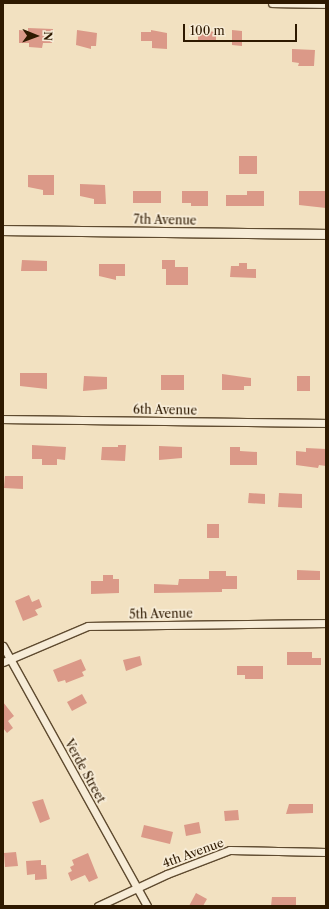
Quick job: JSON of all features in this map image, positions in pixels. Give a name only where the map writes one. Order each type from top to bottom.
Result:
[{"type":"street","points":[[272,3],[326,4]]},
{"type":"street","name":"7th Avenue","points":[[3,230],[326,234]]},
{"type":"street","name":"6th Avenue","points":[[3,419],[326,423]]},
{"type":"street","name":"5th Avenue","points":[[6,660],[88,626],[326,623]]},
{"type":"street","name":"Verde Street","points":[[3,646],[6,660],[147,906]]},
{"type":"street","name":"4th Avenue","points":[[98,906],[167,874],[230,850],[326,852]]},
{"type":"building","points":[[28,28],[53,29],[52,43],[43,43],[42,48],[29,47],[29,43],[19,43],[19,30],[28,31]]},
{"type":"building","points":[[77,30],[97,33],[96,46],[91,46],[91,49],[76,45]]},
{"type":"building","points":[[151,30],[167,33],[167,49],[152,48],[152,41],[141,41],[141,32],[151,32]]},
{"type":"building","points":[[198,30],[216,32],[216,41],[198,41]]},
{"type":"building","points":[[232,30],[242,31],[242,46],[232,45]]},
{"type":"building","points":[[292,49],[315,50],[314,66],[298,66],[299,63],[292,62]]},
{"type":"building","points":[[239,156],[257,156],[257,174],[239,174]]},
{"type":"building","points":[[28,175],[54,175],[54,195],[43,195],[43,190],[28,187]]},
{"type":"building","points":[[80,184],[105,185],[106,204],[94,204],[94,199],[80,196]]},
{"type":"building","points":[[133,191],[161,191],[161,203],[133,203]]},
{"type":"building","points":[[182,191],[208,191],[208,206],[191,206],[191,203],[182,203]]},
{"type":"building","points":[[247,191],[264,191],[264,206],[226,206],[226,195],[247,195]]},
{"type":"building","points":[[299,191],[326,191],[326,208],[299,205]]},
{"type":"building","points":[[22,260],[47,261],[47,271],[21,271]]},
{"type":"building","points":[[162,260],[175,260],[175,267],[188,267],[188,285],[166,285],[166,269],[162,269]]},
{"type":"building","points":[[239,263],[247,263],[247,269],[256,269],[256,278],[230,277],[231,266],[239,266]]},
{"type":"building","points":[[99,264],[125,264],[125,276],[116,276],[116,280],[99,276]]},
{"type":"building","points":[[20,373],[47,373],[47,389],[20,386]]},
{"type":"building","points":[[222,374],[251,378],[251,386],[244,386],[244,390],[222,390]]},
{"type":"building","points":[[161,375],[184,375],[184,390],[161,390]]},
{"type":"building","points":[[84,376],[107,377],[107,389],[83,391]]},
{"type":"building","points":[[297,376],[310,376],[310,391],[297,391]]},
{"type":"building","points":[[32,445],[66,447],[65,460],[57,459],[57,465],[42,465],[42,459],[32,459]]},
{"type":"building","points":[[118,445],[126,445],[125,461],[101,460],[102,447],[118,447]]},
{"type":"building","points":[[159,446],[182,447],[182,458],[159,460]]},
{"type":"building","points":[[230,447],[240,447],[240,451],[257,452],[257,465],[230,465]]},
{"type":"building","points":[[306,448],[326,449],[326,466],[319,465],[318,468],[296,465],[296,451],[306,452]]},
{"type":"building","points":[[5,476],[23,476],[23,489],[4,488]]},
{"type":"building","points":[[249,493],[265,494],[265,504],[248,503]]},
{"type":"building","points":[[279,493],[302,494],[302,508],[278,507]]},
{"type":"building","points":[[207,524],[219,524],[219,538],[207,538]]},
{"type":"building","points":[[297,570],[320,571],[320,580],[297,580]]},
{"type":"building","points":[[209,571],[226,571],[226,576],[237,576],[237,589],[222,589],[222,592],[154,593],[154,584],[178,585],[179,579],[209,579]]},
{"type":"building","points":[[103,575],[113,575],[113,579],[119,579],[119,593],[91,594],[91,581],[103,581]]},
{"type":"building","points":[[29,595],[32,602],[39,599],[42,607],[35,610],[38,615],[23,621],[15,601]]},
{"type":"building","points":[[287,652],[312,652],[312,658],[321,658],[321,665],[287,665]]},
{"type":"building","points":[[140,656],[142,665],[126,671],[123,660]]},
{"type":"building","points":[[81,659],[86,670],[82,672],[84,676],[66,683],[65,680],[58,682],[53,670]]},
{"type":"building","points":[[237,666],[263,666],[263,679],[245,679],[245,675],[237,675]]},
{"type":"building","points":[[82,694],[87,703],[72,711],[67,702]]},
{"type":"building","points":[[3,702],[14,716],[8,721],[13,728],[7,733],[3,728]]},
{"type":"building","points":[[43,799],[50,819],[40,823],[32,802]]},
{"type":"building","points":[[289,804],[313,804],[313,813],[286,814]]},
{"type":"building","points":[[238,810],[239,820],[225,821],[224,811]]},
{"type":"building","points":[[199,822],[201,833],[186,836],[184,825]]},
{"type":"building","points":[[144,825],[173,832],[170,844],[141,837]]},
{"type":"building","points":[[16,852],[18,866],[5,867],[4,853]]},
{"type":"building","points":[[88,853],[98,878],[89,882],[85,875],[71,881],[68,873],[72,871],[70,867],[74,865],[72,860]]},
{"type":"building","points":[[41,860],[41,865],[46,865],[47,879],[35,880],[35,874],[27,875],[26,861]]},
{"type":"building","points":[[196,893],[207,899],[203,906],[189,906]]},
{"type":"building","points":[[272,897],[296,897],[296,906],[271,906]]}]
